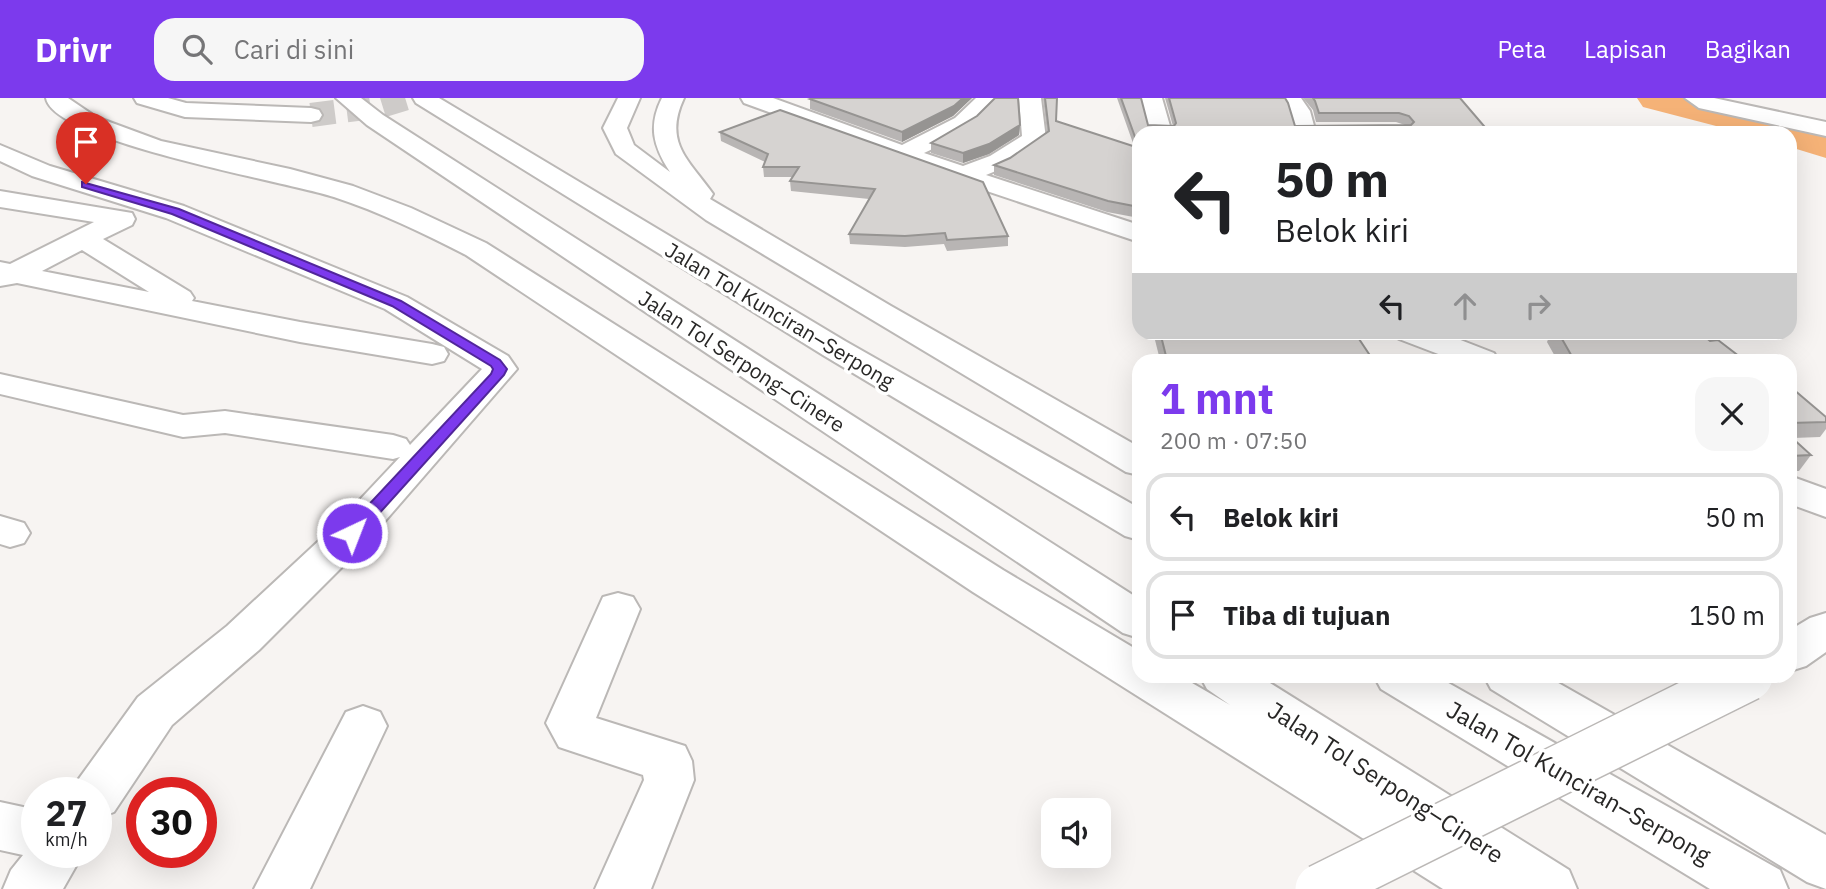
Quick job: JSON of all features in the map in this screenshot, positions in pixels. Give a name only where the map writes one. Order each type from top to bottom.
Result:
[{"type":"main road","points":[[57,98],[58,104],[83,121],[132,139],[323,184],[408,214],[476,249],[988,581],[1132,669]]},
{"type":"main road","points":[[145,98],[186,110],[250,115],[311,115]]},
{"type":"main road","name":"Jalan Tol Serpong–Cinere","points":[[347,98],[375,120],[1132,616]]},
{"type":"main road","name":"Jalan Tol Kunciran–Serpong","points":[[424,98],[822,341],[1132,522]]},
{"type":"main road","points":[[752,98],[963,175],[1132,232]]},
{"type":"main road","points":[[904,153],[943,134],[984,108],[987,98]]},
{"type":"main road","points":[[963,175],[999,161],[1034,139],[1030,98]]},
{"type":"main road","points":[[1151,98],[1158,126]]},
{"type":"main road","points":[[1290,98],[1299,111],[1302,126]]},
{"type":"main road","points":[[1696,98],[1707,103],[1826,129]]},
{"type":"main road","points":[[628,100],[615,128],[624,149],[642,164],[715,214],[1132,459]]},
{"type":"main road","points":[[668,106],[664,142],[715,214]]},
{"type":"main road","points":[[0,152],[41,171],[176,212],[397,303],[496,363],[500,369],[352,533],[243,638],[155,711],[109,777]]},
{"type":"main road","points":[[0,199],[122,219],[5,275]]},
{"type":"main road","points":[[82,238],[202,312]]},
{"type":"main road","points":[[5,275],[432,354]]},
{"type":"main road","points":[[1431,340],[1467,354]]},
{"type":"main road","points":[[0,384],[183,426],[225,422],[393,447]]},
{"type":"main road","points":[[1797,492],[1826,504]]},
{"type":"main road","points":[[618,609],[570,723],[576,732],[667,761],[670,780],[623,889]]},
{"type":"main road","points":[[1797,649],[1826,630]]},
{"type":"main road","points":[[1154,683],[1492,889]]},
{"type":"main road","name":"Jalan Tol Serpong–Cinere","points":[[1234,683],[1549,889]]},
{"type":"main road","name":"Jalan Tol Kunciran–Serpong","points":[[1409,683],[1760,889]]},
{"type":"main road","points":[[1519,683],[1826,864]]},
{"type":"main road","points":[[1320,889],[1734,683]]},
{"type":"main road","points":[[282,889],[363,726]]},
{"type":"main road","points":[[0,826],[21,831]]},
{"type":"main road","points":[[31,889],[46,868]]},
{"type":"building","points":[[963,98],[954,106],[902,132],[810,99]]},
{"type":"building","points":[[995,98],[1018,98],[1020,125],[989,144],[963,153],[931,143],[977,116]]},
{"type":"building","points":[[1045,98],[1057,98],[1056,121],[1132,146],[1132,206],[1108,201],[994,165],[1010,158],[1049,131]]},
{"type":"building","points":[[1121,98],[1141,98],[1148,125],[1174,126],[1132,126],[1132,129]]},
{"type":"building","points":[[1169,98],[1285,98],[1295,126],[1174,126],[1176,123]]},
{"type":"building","points":[[1313,98],[1460,98],[1484,126],[1295,126],[1411,125],[1414,122],[1409,116],[1399,113],[1319,113]]},
{"type":"building","points":[[780,110],[983,182],[1008,236],[947,240],[945,233],[905,236],[849,234],[875,189],[790,181],[799,167],[763,167],[768,154],[720,132]]},
{"type":"building","points":[[1162,340],[1360,340],[1369,354],[1166,354]]},
{"type":"building","points":[[1563,340],[1718,340],[1736,354],[1571,354]]},
{"type":"building","points":[[1797,392],[1826,417],[1826,422],[1797,423]]},
{"type":"building","points":[[1797,442],[1811,455],[1797,456]]},
{"type":"waterway","points":[[1658,98],[1767,126]]},
{"type":"waterway","points":[[1797,134],[1826,144]]},
{"type":"tunnel","points":[[311,115],[381,106],[407,98]]},
{"type":"route","points":[[86,184],[176,212],[397,303],[496,363],[500,369],[498,375],[352,533]]}]
